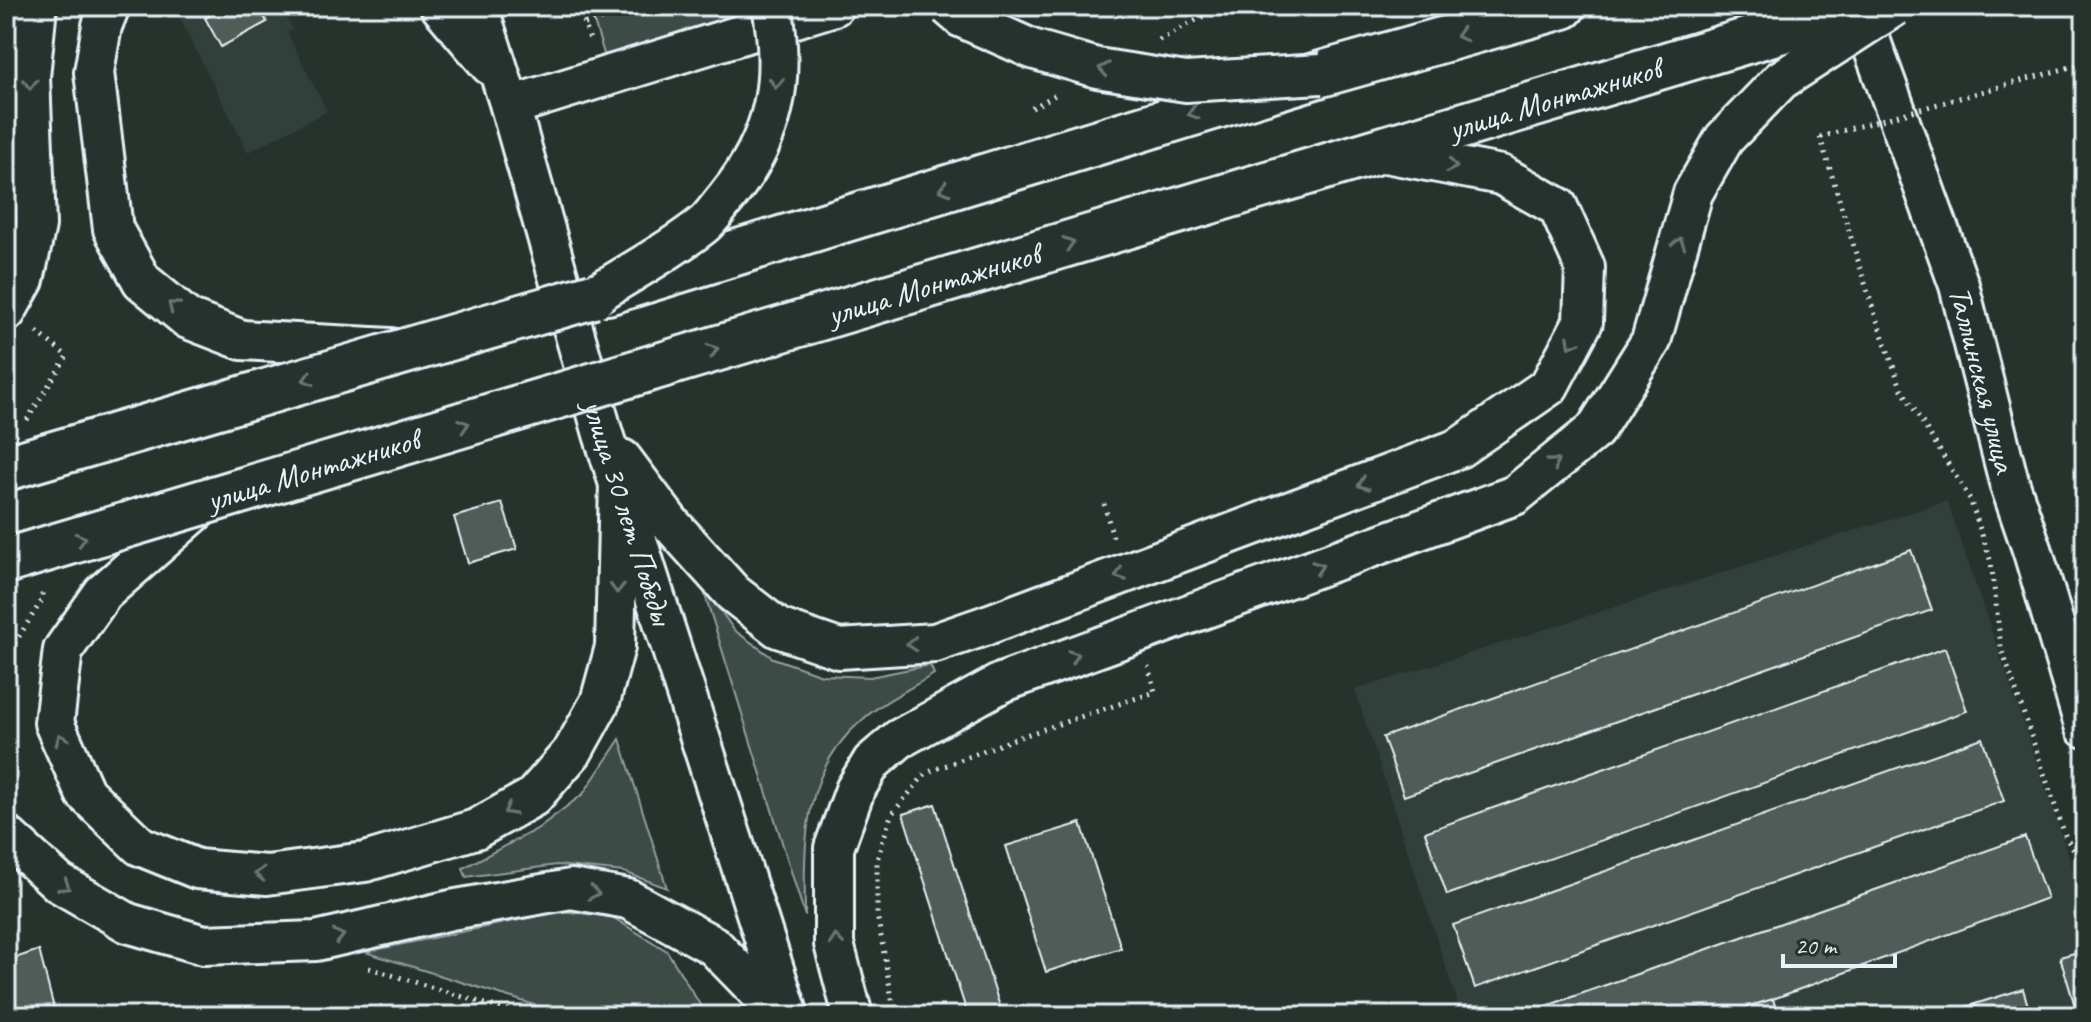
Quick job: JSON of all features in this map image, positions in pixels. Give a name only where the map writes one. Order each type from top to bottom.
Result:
[{"type":"main road","points":[[6,468],[593,296],[1321,74],[1563,6]]},
{"type":"main road","name":"улица Монтажников","points":[[6,561],[1375,151],[1862,15]]},
{"type":"street","points":[[6,312],[24,280],[36,225],[30,77],[37,6]]},
{"type":"street","points":[[110,6],[102,26],[94,72],[113,229],[142,281],[188,319],[242,340],[410,349]]},
{"type":"street","points":[[440,6],[505,92],[834,6]]},
{"type":"street","name":"улица 30 лет Победы","points":[[478,6],[603,434],[789,1016]]},
{"type":"street","points":[[593,296],[704,224],[747,172],[771,120],[773,107],[778,39],[772,6]]},
{"type":"street","points":[[948,6],[962,18],[1032,49],[1097,68],[1186,82],[1321,74]]},
{"type":"street","points":[[853,1016],[834,944],[834,848],[855,790],[872,762],[899,739],[1001,683],[1515,495],[1595,430],[1651,341],[1693,193],[1724,139],[1781,80],[1895,6]]},
{"type":"street","name":"Таллинская улица","points":[[1862,15],[1959,285],[2009,482],[2085,728]]},
{"type":"street","points":[[603,434],[670,523],[733,593],[778,628],[839,649],[935,643],[987,625],[1459,448],[1549,386],[1583,322],[1585,267],[1558,207],[1501,175],[1375,151]]},
{"type":"street","points":[[205,503],[103,593],[63,650],[54,723],[85,793],[140,846],[197,869],[267,875],[365,862],[476,829],[533,797],[573,751],[600,702],[612,661],[615,647],[619,482]]},
{"type":"street","points":[[6,835],[59,883],[128,923],[204,945],[316,941],[451,910],[571,889],[628,899],[714,946],[782,1016]]},
{"type":"path","points":[[585,24],[642,6]]},
{"type":"path","points":[[2085,63],[1820,137],[1901,388],[1970,499],[1991,562],[2001,647],[2066,838],[2085,867]]},
{"type":"path","points":[[1104,504],[1116,547]]},
{"type":"path","points":[[895,1016],[877,914],[877,860],[891,815],[926,773],[1014,739],[1155,692],[1147,663]]},
{"type":"shaded area","points":[[185,6],[280,6],[293,30],[287,33],[327,111],[248,152],[176,11]]},
{"type":"shaded area","points":[[589,6],[750,6],[754,17],[605,57]]},
{"type":"shaded area","points":[[1947,501],[2085,904],[2085,1016],[1462,1016],[1355,690]]},
{"type":"shaded area","points":[[701,582],[734,630],[773,658],[822,675],[870,677],[930,665],[934,674],[869,714],[842,741],[827,763],[810,810],[805,862],[805,916]]},
{"type":"shaded area","points":[[620,739],[667,888],[624,872],[557,865],[466,877],[463,868],[537,829],[583,794]]},
{"type":"shaded area","points":[[562,911],[612,917],[667,951],[707,1016],[570,1016],[365,952]]},
{"type":"building","points":[[227,6],[259,6],[267,22],[221,47],[205,18]]},
{"type":"building","points":[[502,503],[517,549],[468,563],[454,517]]},
{"type":"building","points":[[1911,550],[1932,610],[1404,796],[1383,737]]},
{"type":"building","points":[[1945,648],[1967,711],[1447,895],[1425,832]]},
{"type":"building","points":[[1982,738],[2004,801],[1475,988],[1453,925]]},
{"type":"building","points":[[935,804],[1003,1016],[968,1016],[903,814]]},
{"type":"building","points":[[1081,823],[1121,948],[1046,972],[1006,846]]},
{"type":"building","points":[[2025,837],[2047,898],[1773,999],[1718,1016],[1518,1016]]},
{"type":"building","points":[[39,950],[56,1016],[6,1016],[6,961]]},
{"type":"building","points":[[2085,950],[2085,1016],[2078,1016],[2060,957]]},
{"type":"building","points":[[2023,989],[2031,1016],[1979,1016],[1975,1004]]},
{"type":"building","points":[[1773,999],[1778,1016],[1731,1016],[1729,1012]]},
{"type":"building","points":[[1975,1004],[1979,1016],[1937,1016]]}]
